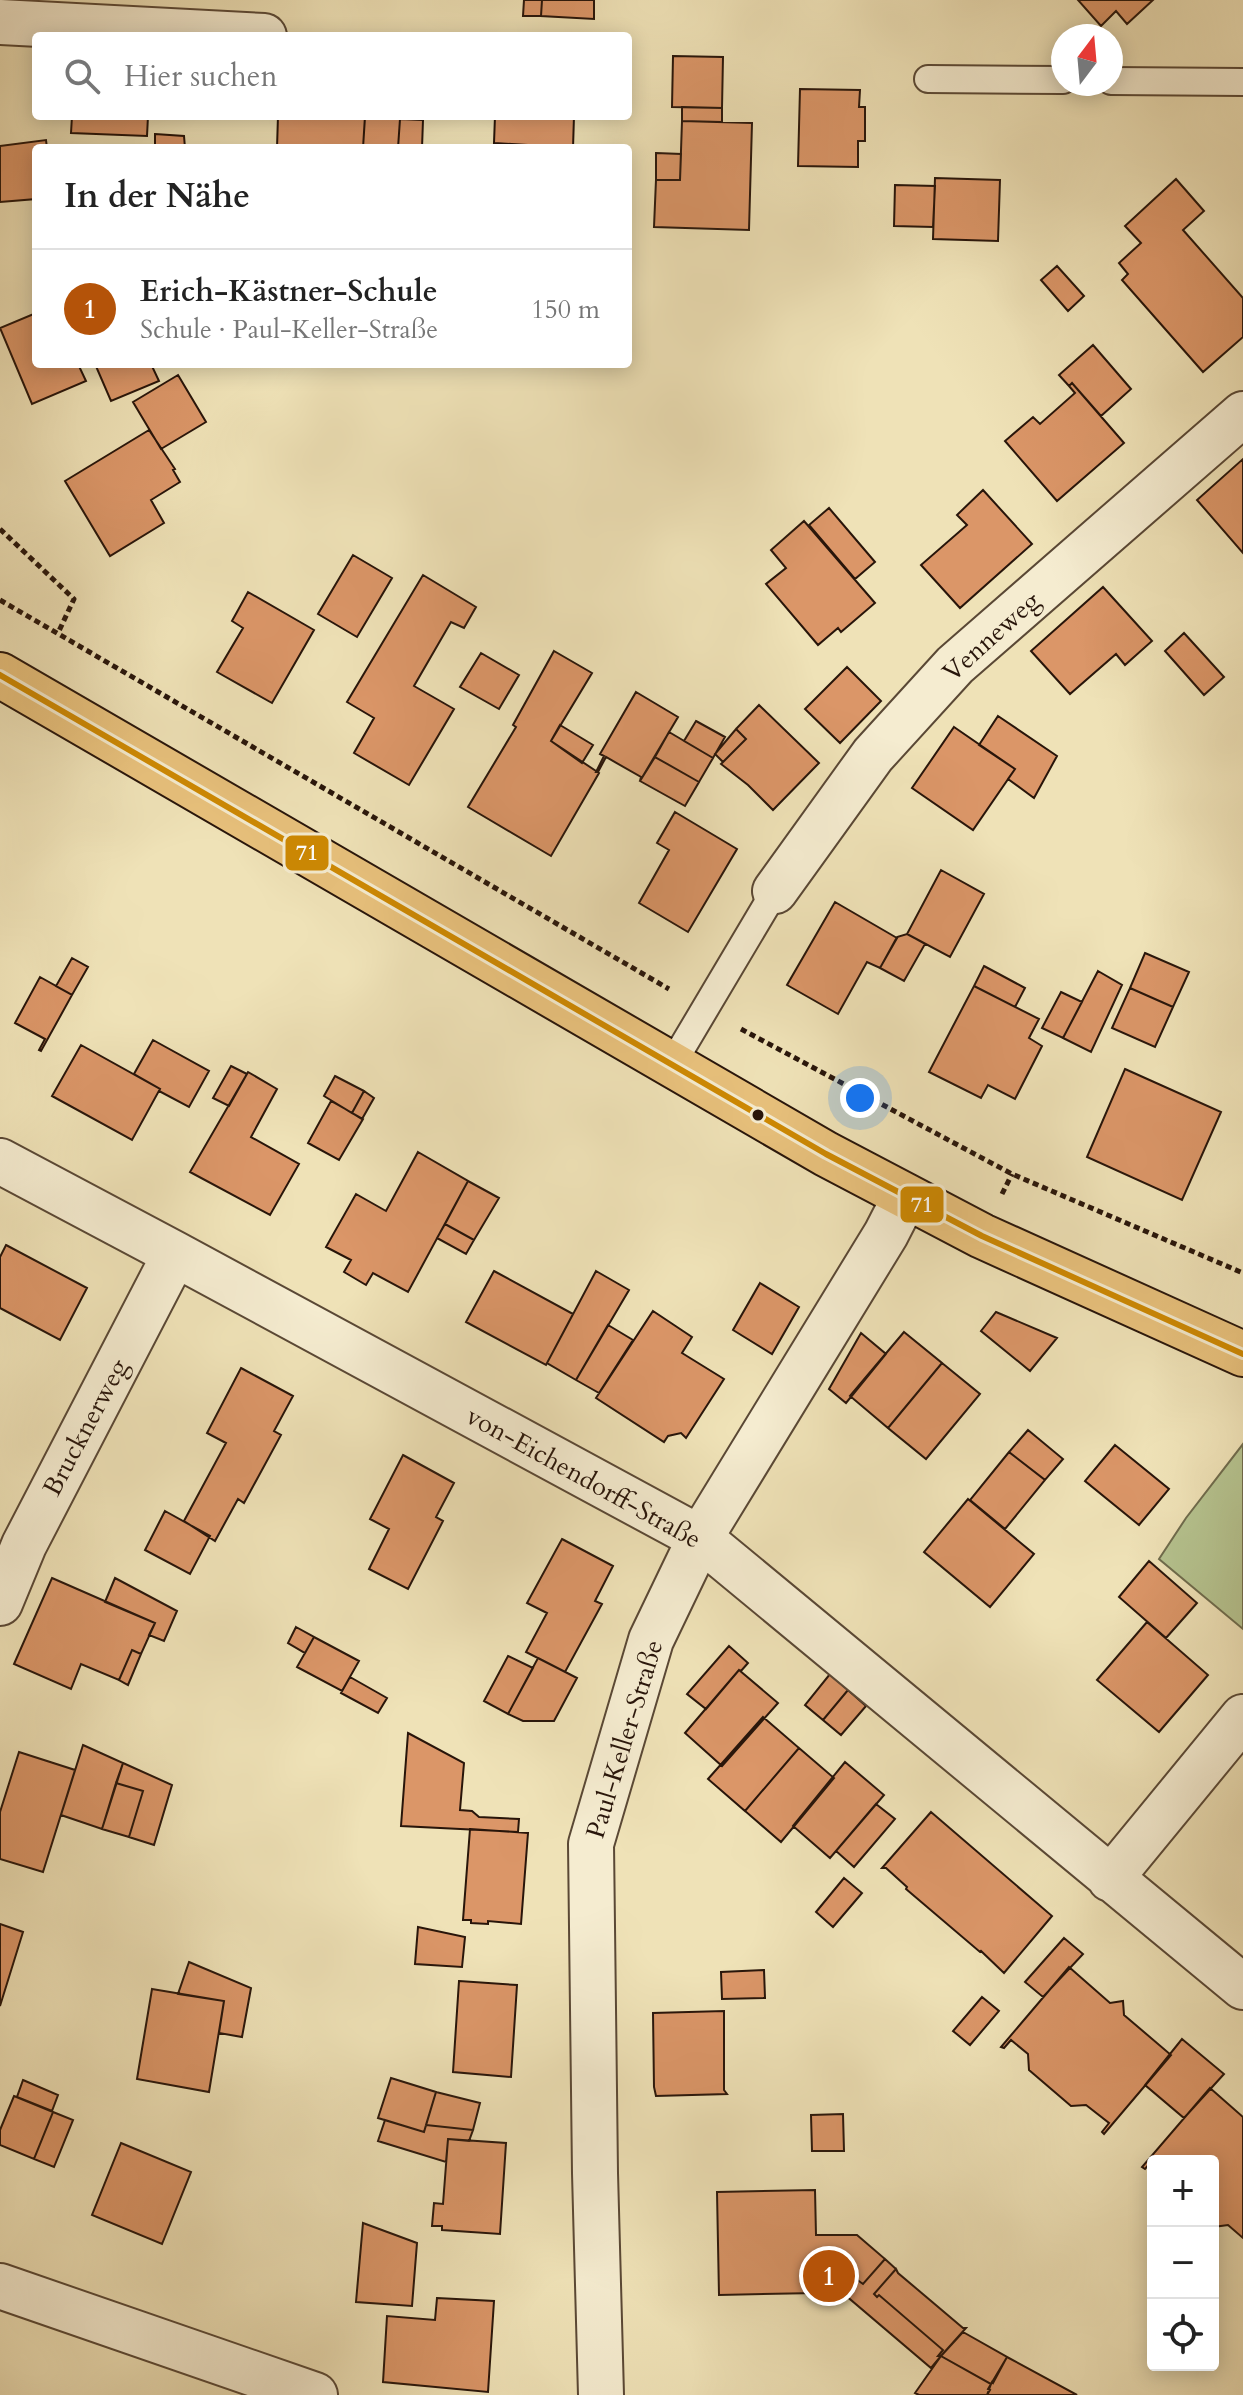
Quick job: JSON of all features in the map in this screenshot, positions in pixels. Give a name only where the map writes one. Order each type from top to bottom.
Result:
[{"type":"main road","points":[[0,675],[671,1066],[905,1197],[982,1236],[1243,1354]]},
{"type":"street","points":[[0,22],[189,32]]},
{"type":"street","name":"Venneweg","points":[[775,891],[873,755],[955,665],[1243,414]]},
{"type":"street","name":"von-Eichendorff-Straße","points":[[0,1161],[700,1538],[1243,1987]]},
{"type":"street","name":"Paul-Keller-Straße","points":[[601,2395],[591,1844],[651,1640],[700,1538],[886,1234],[905,1197]]},
{"type":"street","name":"Brucknerweg","points":[[0,1603],[24,1545],[175,1254]]},
{"type":"street","points":[[1110,1879],[1243,1717]]},
{"type":"street","points":[[0,2286],[315,2395]]},
{"type":"lane","points":[[928,79],[1051,80]]},
{"type":"lane","points":[[1123,81],[1243,82]]},
{"type":"lane","points":[[671,1066],[775,891]]},
{"type":"path","points":[[0,529],[74,599],[58,633]]},
{"type":"path","points":[[0,600],[706,1010],[1012,1174],[1243,1273]]},
{"type":"green space","points":[[1243,1444],[1243,1629],[1159,1559]]},
{"type":"building","points":[[524,0],[542,0],[541,16],[523,16]]},
{"type":"building","points":[[542,0],[594,0],[594,19],[541,16]]},
{"type":"building","points":[[1078,0],[1153,0],[1127,24],[1116,11],[1099,24]]},
{"type":"building","points":[[673,56],[723,57],[722,108],[672,107]]},
{"type":"building","points":[[800,89],[860,90],[859,107],[865,107],[865,141],[858,141],[858,167],[798,166]]},
{"type":"building","points":[[682,107],[722,108],[722,122],[682,121]]},
{"type":"building","points":[[72,120],[148,120],[147,136],[71,133]]},
{"type":"building","points":[[278,120],[365,120],[363,144],[277,144]]},
{"type":"building","points":[[365,120],[400,120],[398,144],[363,144]]},
{"type":"building","points":[[400,120],[423,120],[422,144],[398,144]]},
{"type":"building","points":[[495,120],[574,120],[573,144],[494,143]]},
{"type":"building","points":[[682,121],[752,123],[749,230],[654,227],[656,180],[680,180]]},
{"type":"building","points":[[155,134],[184,136],[185,144],[155,144]]},
{"type":"building","points":[[46,140],[46,144],[32,144],[32,199],[0,202],[0,146]]},
{"type":"building","points":[[656,153],[681,154],[680,180],[656,180]]},
{"type":"building","points":[[935,178],[1000,180],[998,241],[933,239]]},
{"type":"building","points":[[1176,179],[1204,211],[1183,230],[1243,298],[1243,337],[1203,372],[1122,280],[1128,274],[1119,263],[1141,243],[1125,226]]},
{"type":"building","points":[[895,185],[935,186],[933,227],[894,226]]},
{"type":"building","points":[[1057,266],[1084,296],[1068,311],[1041,280]]},
{"type":"building","points":[[32,315],[32,368],[80,368],[86,381],[32,404],[0,328]]},
{"type":"building","points":[[1093,345],[1131,389],[1101,416],[1072,383],[1069,386],[1059,375]]},
{"type":"building","points":[[97,368],[153,368],[159,381],[111,401]]},
{"type":"building","points":[[178,375],[206,422],[161,449],[133,402]]},
{"type":"building","points":[[1072,383],[1124,443],[1057,501],[1005,441],[1033,417],[1040,424],[1075,393],[1069,386]]},
{"type":"building","points":[[149,430],[180,482],[151,500],[164,523],[110,556],[65,481]]},
{"type":"building","points":[[1243,459],[1243,553],[1197,500]]},
{"type":"building","points":[[983,490],[1032,544],[960,608],[921,565],[967,525],[957,515]]},
{"type":"building","points":[[829,508],[875,562],[855,579],[809,525]]},
{"type":"building","points":[[804,521],[875,603],[841,632],[838,628],[818,645],[766,584],[786,568],[771,550]]},
{"type":"building","points":[[353,555],[392,578],[357,637],[318,614]]},
{"type":"building","points":[[423,575],[476,607],[464,628],[451,622],[414,686],[454,709],[409,785],[354,753],[374,718],[347,702]]},
{"type":"building","points":[[1103,587],[1152,641],[1125,665],[1116,654],[1070,694],[1031,651]]},
{"type":"building","points":[[248,592],[314,630],[272,703],[217,672],[243,628],[232,621]]},
{"type":"building","points":[[1184,633],[1224,677],[1204,695],[1165,651]]},
{"type":"building","points":[[554,651],[592,673],[551,741],[599,773],[551,856],[468,807],[516,727],[513,725]]},
{"type":"building","points":[[481,653],[519,675],[499,709],[460,687]]},
{"type":"building","points":[[847,667],[881,701],[840,743],[805,709]]},
{"type":"building","points":[[636,692],[678,717],[640,781],[641,777],[606,757],[596,772],[604,756],[600,754]]},
{"type":"building","points":[[759,705],[819,763],[773,810],[721,764],[746,739],[736,729]]},
{"type":"building","points":[[998,716],[1057,756],[1034,798],[1008,779],[1015,769],[979,745]]},
{"type":"building","points":[[696,721],[725,737],[713,758],[684,741]]},
{"type":"building","points":[[560,725],[593,745],[582,763],[551,741]]},
{"type":"building","points":[[954,727],[1015,769],[973,830],[912,788]]},
{"type":"building","points":[[736,729],[746,739],[723,762],[715,754]]},
{"type":"building","points":[[669,732],[713,758],[699,782],[655,757]]},
{"type":"building","points":[[655,757],[699,782],[685,806],[640,781]]},
{"type":"building","points":[[675,812],[737,849],[688,932],[639,903],[669,850],[657,843]]},
{"type":"building","points":[[941,870],[984,894],[950,957],[907,934]]},
{"type":"building","points":[[835,902],[897,938],[880,968],[867,962],[838,1014],[787,985]]},
{"type":"building","points":[[907,934],[925,944],[904,981],[880,968],[897,937]]},
{"type":"building","points":[[1145,953],[1189,972],[1173,1007],[1130,988]]},
{"type":"building","points":[[72,958],[88,967],[72,995],[56,986]]},
{"type":"building","points":[[984,966],[1025,988],[1015,1007],[974,986]]},
{"type":"building","points":[[1098,971],[1122,985],[1091,1052],[1063,1038]]},
{"type":"building","points":[[40,977],[72,995],[41,1051],[45,1039],[15,1023]]},
{"type":"building","points":[[974,986],[1039,1019],[1029,1038],[1042,1046],[1015,1099],[988,1085],[981,1098],[929,1072]]},
{"type":"building","points":[[1130,988],[1173,1007],[1155,1047],[1112,1028]]},
{"type":"building","points":[[1061,992],[1082,1002],[1063,1038],[1042,1028]]},
{"type":"building","points":[[153,1040],[209,1071],[189,1107],[134,1074]]},
{"type":"building","points":[[81,1045],[160,1089],[132,1140],[52,1096]]},
{"type":"building","points":[[231,1066],[247,1074],[229,1106],[213,1098]]},
{"type":"building","points":[[1125,1069],[1221,1112],[1182,1200],[1087,1157]]},
{"type":"building","points":[[248,1072],[277,1089],[251,1137],[299,1164],[270,1215],[190,1172]]},
{"type":"building","points":[[335,1076],[364,1091],[352,1113],[324,1096]]},
{"type":"building","points":[[364,1091],[374,1098],[362,1119],[352,1113]]},
{"type":"building","points":[[331,1101],[363,1119],[339,1160],[308,1143]]},
{"type":"building","points":[[418,1152],[468,1181],[408,1292],[373,1273],[366,1285],[344,1272],[351,1260],[326,1247],[356,1194],[386,1211]]},
{"type":"building","points":[[468,1181],[499,1198],[474,1240],[445,1224]]},
{"type":"building","points":[[445,1224],[474,1240],[466,1254],[437,1238]]},
{"type":"building","points":[[6,1245],[87,1288],[60,1340],[0,1308],[0,1257]]},
{"type":"building","points":[[494,1271],[573,1314],[546,1365],[466,1322]]},
{"type":"building","points":[[596,1271],[629,1290],[576,1380],[547,1363]]},
{"type":"building","points":[[760,1283],[799,1307],[772,1354],[733,1330]]},
{"type":"building","points":[[653,1311],[692,1337],[682,1353],[724,1379],[686,1438],[681,1433],[668,1436],[664,1442],[596,1398]]},
{"type":"building","points":[[996,1312],[1057,1338],[1030,1371],[981,1331]]},
{"type":"building","points":[[608,1325],[633,1340],[599,1393],[576,1380]]},
{"type":"building","points":[[904,1332],[942,1363],[888,1428],[850,1396]]},
{"type":"building","points":[[861,1333],[886,1354],[846,1403],[829,1389]]},
{"type":"building","points":[[942,1363],[980,1394],[926,1459],[888,1428]]},
{"type":"building","points":[[241,1368],[293,1396],[274,1431],[281,1435],[244,1503],[238,1499],[215,1541],[184,1521],[226,1443],[207,1433]]},
{"type":"building","points":[[1028,1430],[1063,1459],[1045,1480],[1009,1452]]},
{"type":"building","points":[[1115,1445],[1169,1489],[1139,1525],[1085,1481]]},
{"type":"building","points":[[1009,1452],[1045,1480],[1005,1529],[970,1500]]},
{"type":"building","points":[[403,1455],[454,1483],[436,1517],[443,1521],[408,1589],[369,1569],[389,1529],[370,1519]]},
{"type":"building","points":[[968,1499],[1034,1554],[990,1607],[924,1552]]},
{"type":"building","points":[[165,1511],[210,1536],[190,1574],[145,1550]]},
{"type":"building","points":[[562,1539],[613,1566],[595,1601],[602,1604],[565,1672],[526,1652],[547,1613],[527,1603]]},
{"type":"building","points":[[1149,1561],[1197,1603],[1166,1638],[1119,1597]]},
{"type":"building","points":[[52,1578],[155,1623],[141,1654],[132,1650],[119,1680],[81,1664],[71,1689],[14,1664]]},
{"type":"building","points":[[115,1578],[177,1611],[164,1641],[149,1635],[155,1623],[105,1602]]},
{"type":"building","points":[[1147,1622],[1208,1675],[1159,1732],[1097,1680]]},
{"type":"building","points":[[296,1627],[314,1637],[305,1653],[288,1643]]},
{"type":"building","points":[[314,1637],[359,1661],[342,1691],[297,1667]]},
{"type":"building","points":[[729,1646],[748,1663],[706,1709],[687,1694]]},
{"type":"building","points":[[132,1650],[141,1654],[128,1685],[119,1680]]},
{"type":"building","points":[[508,1656],[533,1668],[508,1714],[484,1701]]},
{"type":"building","points":[[538,1658],[577,1678],[554,1721],[523,1721],[508,1714]]},
{"type":"building","points":[[739,1670],[778,1703],[722,1766],[685,1733]]},
{"type":"building","points":[[830,1674],[848,1690],[823,1720],[805,1705]]},
{"type":"building","points":[[350,1677],[387,1698],[378,1713],[341,1693]]},
{"type":"building","points":[[848,1690],[866,1706],[841,1735],[823,1720]]},
{"type":"building","points":[[763,1717],[799,1748],[745,1811],[708,1779]]},
{"type":"building","points":[[408,1733],[464,1763],[460,1810],[472,1811],[479,1817],[519,1819],[518,1832],[401,1826]]},
{"type":"building","points":[[83,1745],[123,1763],[102,1829],[61,1815]]},
{"type":"building","points":[[799,1748],[834,1778],[781,1842],[745,1811]]},
{"type":"building","points":[[19,1752],[75,1770],[43,1872],[0,1859],[0,1812]]},
{"type":"building","points":[[845,1762],[884,1795],[830,1858],[793,1826]]},
{"type":"building","points":[[123,1763],[172,1785],[154,1845],[129,1837],[143,1791],[116,1783]]},
{"type":"building","points":[[116,1783],[143,1791],[129,1837],[102,1829]]},
{"type":"building","points":[[876,1804],[895,1819],[854,1867],[836,1851]]},
{"type":"building","points":[[931,1812],[1052,1916],[1004,1973],[886,1868],[882,1868]]},
{"type":"building","points":[[470,1829],[528,1833],[521,1924],[471,1923],[471,1920],[463,1920]]},
{"type":"building","points":[[844,1878],[862,1893],[833,1927],[816,1912]]},
{"type":"building","points":[[0,1924],[23,1932],[0,2006]]},
{"type":"building","points":[[418,1927],[465,1937],[462,1967],[415,1964]]},
{"type":"building","points":[[1064,1938],[1083,1954],[1043,1997],[1025,1982]]},
{"type":"building","points":[[189,1962],[251,1988],[242,2037],[219,2033],[224,2001],[178,1994]]},
{"type":"building","points":[[1069,1967],[1110,2003],[1123,2001],[1124,2015],[1171,2055],[1104,2134],[1102,2132],[1109,2123],[1086,2105],[1071,2106],[1029,2070],[1028,2054],[1011,2040],[1004,2048],[1001,2047]]},
{"type":"building","points":[[764,1970],[765,1998],[722,1999],[721,1972]]},
{"type":"building","points":[[459,1981],[517,1985],[511,2077],[453,2072]]},
{"type":"building","points":[[152,1989],[224,2001],[209,2092],[137,2079]]},
{"type":"building","points":[[982,1997],[999,2011],[970,2045],[953,2031]]},
{"type":"building","points":[[724,2011],[724,2090],[727,2094],[656,2096],[653,2013]]},
{"type":"building","points":[[1182,2039],[1224,2074],[1184,2118],[1145,2085]]},
{"type":"building","points":[[391,2078],[436,2092],[424,2132],[378,2118]]},
{"type":"building","points":[[23,2080],[58,2095],[52,2111],[17,2097]]},
{"type":"building","points":[[1210,2088],[1243,2117],[1243,2238],[1228,2225],[1219,2226],[1219,2155],[1152,2155]]},
{"type":"building","points":[[436,2092],[480,2103],[473,2130],[426,2125]]},
{"type":"building","points":[[14,2096],[53,2112],[34,2159],[0,2145],[0,2130]]},
{"type":"building","points":[[53,2112],[73,2120],[54,2167],[34,2159]]},
{"type":"building","points":[[843,2114],[844,2151],[812,2151],[811,2115]]},
{"type":"building","points":[[385,2120],[424,2132],[426,2125],[473,2130],[469,2141],[448,2139],[446,2162],[378,2141]]},
{"type":"building","points":[[448,2139],[506,2143],[500,2234],[442,2230],[442,2226],[432,2226],[434,2203],[443,2204]]},
{"type":"building","points":[[121,2143],[191,2172],[162,2244],[92,2215]]},
{"type":"building","points":[[815,2190],[816,2235],[857,2235],[885,2259],[863,2284],[856,2279],[844,2294],[835,2287],[817,2288],[817,2293],[719,2295],[717,2192]]},
{"type":"building","points":[[363,2223],[417,2243],[412,2306],[356,2302]]},
{"type":"building","points":[[885,2259],[896,2269],[874,2294],[943,2350],[931,2368],[844,2294],[856,2279],[863,2284]]},
{"type":"building","points":[[896,2269],[966,2328],[941,2356],[938,2356],[943,2350],[874,2294]]},
{"type":"building","points":[[437,2298],[494,2301],[488,2392],[383,2382],[387,2316],[435,2320]]},
{"type":"building","points":[[963,2332],[1007,2357],[993,2383],[941,2356]]},
{"type":"building","points":[[941,2356],[991,2384],[987,2395],[915,2393]]},
{"type":"building","points":[[1007,2357],[1077,2395],[987,2395]]},
{"type":"transit line","name":"71","points":[[0,675],[826,1154],[982,1236],[1243,1354]]},
{"type":"place","name":"Erich-Kästner-Schule","points":[[829,2276]]}]
